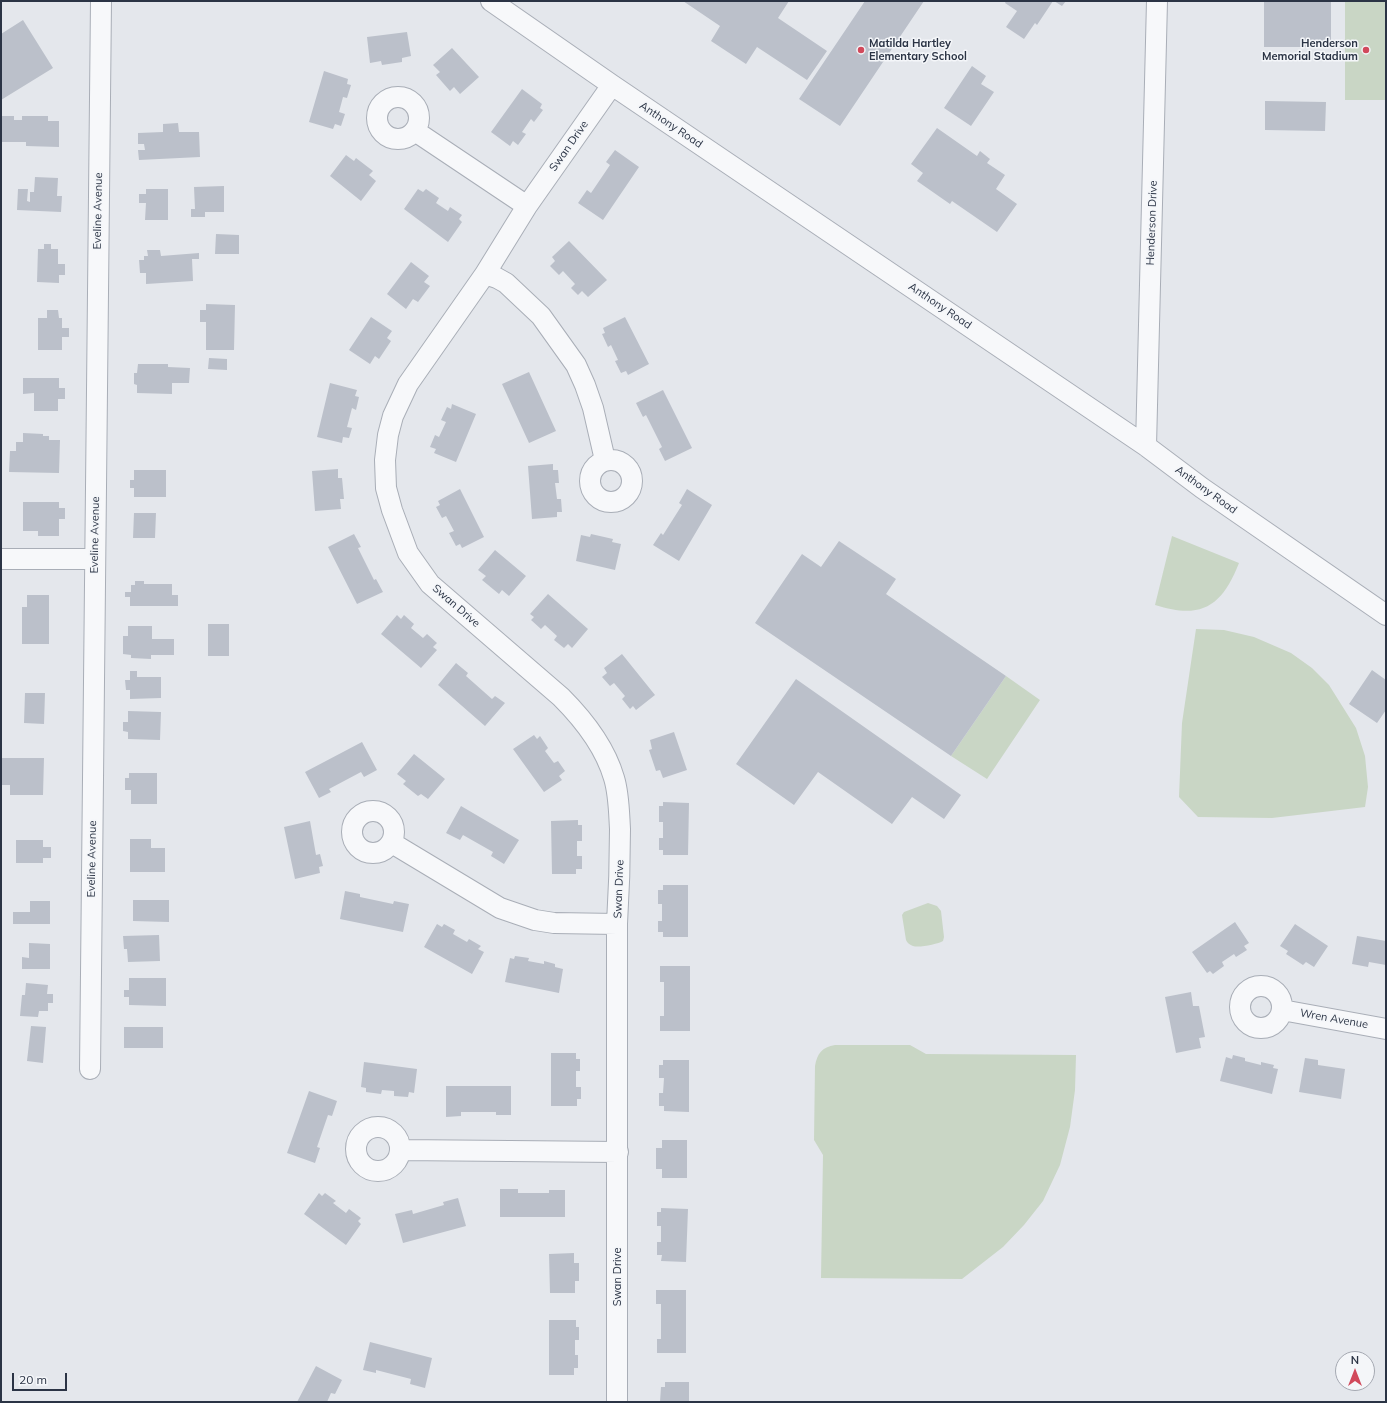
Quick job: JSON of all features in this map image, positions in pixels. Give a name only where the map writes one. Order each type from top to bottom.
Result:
[{"type":"street","name":"Eveline Avenue","points":[[90,1069],[101,1]]},
{"type":"street","name":"Anthony Road","points":[[491,1],[612,85],[1146,446],[1202,488],[1386,615]]},
{"type":"street","name":"Henderson Drive","points":[[1146,446],[1157,1]]},
{"type":"street","name":"Swan Drive","points":[[612,85],[527,206],[485,274],[408,384],[393,416],[388,436],[385,460],[386,488],[392,510],[408,553],[430,584],[561,697],[587,726],[601,748],[614,778],[619,808],[620,850],[617,924],[617,1402]]},
{"type":"street","points":[[416,131],[527,206]]},
{"type":"street","points":[[485,274],[506,283],[541,316],[576,365],[593,408],[606,460]]},
{"type":"street","points":[[1,559],[95,559]]},
{"type":"street","name":"Swan Drive","points":[[392,843],[500,908],[535,920],[554,923],[617,924]]},
{"type":"street","name":"Wren Avenue","points":[[1282,1010],[1386,1029]]},
{"type":"street","points":[[400,1150],[618,1152]]},
{"type":"green space","name":"Henderson Memorial Stadium","points":[[1345,1],[1386,1],[1386,100],[1345,100]]},
{"type":"green space","points":[[1172,536],[1239,563],[1225,590],[1208,606],[1198,610],[1186,611],[1155,605]]},
{"type":"green space","points":[[1196,629],[1224,630],[1254,637],[1291,653],[1312,668],[1329,685],[1356,728],[1365,756],[1368,787],[1365,807],[1272,818],[1198,817],[1179,797],[1182,723]]},
{"type":"green space","points":[[1006,676],[1040,700],[987,779],[951,756]]},
{"type":"green space","points":[[928,903],[937,906],[941,911],[944,937],[943,941],[928,945],[913,946],[906,940],[902,915],[904,912]]},
{"type":"green space","points":[[835,1045],[910,1045],[926,1054],[1076,1055],[1075,1090],[1070,1127],[1060,1165],[1043,1201],[1024,1225],[1003,1247],[962,1279],[821,1278],[823,1155],[814,1140],[815,1066],[817,1058],[823,1049]]},
{"type":"building","points":[[683,1],[789,1],[778,18],[827,51],[807,80],[757,47],[746,64],[711,41],[720,26]]},
{"type":"building","name":"Matilda Hartley Elementary School","points":[[865,1],[924,1],[840,126],[799,99]]},
{"type":"building","points":[[1006,1],[1053,1],[1037,25],[1035,23],[1024,39],[1006,27],[1017,11],[1005,3]]},
{"type":"building","points":[[1054,1],[1066,1],[1062,6]]},
{"type":"building","points":[[1264,1],[1331,1],[1331,47],[1264,47]]},
{"type":"building","points":[[23,20],[53,68],[1,100],[1,34]]},
{"type":"building","points":[[407,32],[411,56],[402,58],[402,62],[382,65],[381,61],[370,63],[367,37]]},
{"type":"building","points":[[452,48],[479,77],[460,94],[454,87],[450,91],[436,75],[440,72],[433,65]]},
{"type":"building","points":[[972,66],[986,76],[981,84],[994,92],[971,126],[944,108]]},
{"type":"building","points":[[324,71],[348,79],[347,84],[351,85],[347,98],[343,97],[339,112],[345,114],[341,126],[335,124],[333,129],[309,122]]},
{"type":"building","points":[[522,89],[542,104],[540,108],[543,110],[534,122],[531,119],[522,132],[526,134],[518,145],[513,141],[510,146],[491,132]]},
{"type":"building","points":[[1265,101],[1326,102],[1325,131],[1265,130]]},
{"type":"building","points":[[2,116],[14,116],[14,120],[22,120],[22,116],[48,116],[48,121],[59,121],[59,147],[26,146],[26,142],[1,142]]},
{"type":"building","points":[[178,123],[179,132],[199,132],[200,157],[139,160],[138,150],[145,150],[144,144],[138,144],[138,133],[163,132],[163,124]]},
{"type":"building","points":[[937,128],[977,156],[980,151],[990,159],[987,163],[1005,175],[996,189],[1017,204],[997,232],[952,201],[950,204],[917,181],[923,173],[911,164]]},
{"type":"building","points":[[615,150],[639,167],[603,220],[578,203],[587,190],[591,193],[610,165],[606,162]]},
{"type":"building","points":[[346,155],[354,161],[356,158],[373,171],[369,175],[376,181],[361,201],[330,176]]},
{"type":"building","points":[[35,177],[58,178],[57,196],[62,196],[61,212],[17,210],[18,189],[28,189],[27,201],[30,202],[30,192],[34,192]]},
{"type":"building","points":[[224,186],[224,212],[205,212],[205,217],[191,217],[191,209],[195,209],[194,187]]},
{"type":"building","points":[[146,189],[168,189],[168,220],[145,220],[146,203],[139,203],[139,194],[146,194]]},
{"type":"building","points":[[418,189],[423,192],[426,189],[439,198],[436,203],[448,211],[450,207],[462,215],[459,219],[462,222],[448,242],[404,209]]},
{"type":"building","points":[[216,234],[239,235],[239,254],[215,254]]},
{"type":"building","points":[[569,241],[607,280],[588,297],[582,291],[578,295],[571,288],[575,284],[563,271],[559,275],[550,266],[555,261],[552,257]]},
{"type":"building","points":[[44,244],[51,244],[51,249],[58,249],[58,264],[65,264],[65,275],[59,275],[59,283],[37,282],[38,249],[44,249]]},
{"type":"building","points":[[147,250],[160,250],[161,256],[199,253],[199,259],[192,259],[193,281],[146,284],[146,273],[140,273],[139,260],[144,260],[144,256],[148,256]]},
{"type":"building","points":[[411,262],[429,276],[424,282],[430,286],[418,302],[413,299],[406,309],[387,294]]},
{"type":"building","points":[[206,304],[235,305],[234,350],[206,350],[206,322],[200,322],[200,310],[206,310]]},
{"type":"building","points":[[47,310],[58,310],[59,318],[62,318],[62,328],[69,328],[69,337],[62,337],[62,350],[38,350],[38,318],[47,318]]},
{"type":"building","points":[[371,317],[392,331],[387,338],[391,341],[379,359],[375,356],[370,364],[349,350]]},
{"type":"building","points":[[625,317],[649,364],[628,375],[626,371],[621,373],[615,361],[618,360],[611,345],[608,347],[602,334],[605,333],[603,328]]},
{"type":"building","points":[[209,358],[227,359],[227,370],[208,369]]},
{"type":"building","points":[[138,364],[168,364],[168,367],[190,368],[189,383],[172,383],[172,394],[137,393],[137,385],[134,384],[134,373],[137,373]]},
{"type":"building","points":[[529,372],[556,431],[529,443],[502,384]]},
{"type":"building","points":[[23,378],[59,378],[59,388],[65,388],[65,399],[58,399],[58,411],[34,411],[34,393],[23,394]]},
{"type":"building","points":[[330,383],[357,390],[355,396],[359,397],[356,410],[352,408],[347,427],[352,428],[349,438],[343,437],[342,443],[317,437]]},
{"type":"building","points":[[663,390],[692,448],[665,461],[659,449],[662,447],[646,415],[643,417],[636,403]]},
{"type":"building","points":[[452,404],[476,414],[456,462],[434,453],[436,449],[430,447],[435,435],[439,437],[446,422],[441,420],[447,407],[451,409]]},
{"type":"building","points":[[23,433],[43,434],[43,436],[49,436],[49,440],[60,440],[59,473],[9,472],[10,451],[16,451],[16,442],[23,442]]},
{"type":"building","points":[[553,464],[553,470],[558,470],[559,483],[555,483],[557,499],[561,499],[562,512],[557,512],[557,517],[532,519],[528,466]]},
{"type":"building","points":[[338,469],[338,478],[342,478],[344,499],[340,499],[341,509],[315,511],[312,471]]},
{"type":"building","points":[[134,470],[166,470],[166,497],[134,497],[134,488],[130,488],[130,480],[134,480]]},
{"type":"building","points":[[460,489],[484,537],[462,548],[460,544],[456,546],[449,533],[454,531],[446,516],[442,518],[436,507],[440,505],[438,501]]},
{"type":"building","points":[[687,489],[712,505],[679,561],[653,545],[661,533],[663,535],[682,505],[679,503]]},
{"type":"building","points":[[23,502],[59,502],[59,508],[65,508],[65,519],[59,519],[59,536],[38,536],[38,531],[23,531]]},
{"type":"building","points":[[134,513],[156,513],[155,538],[133,538]]},
{"type":"building","points":[[354,534],[361,547],[358,548],[374,580],[376,579],[383,592],[357,604],[328,547]]},
{"type":"building","points":[[591,534],[613,539],[612,542],[621,544],[615,570],[576,561],[581,535],[590,537]]},
{"type":"building","points":[[839,541],[896,579],[886,594],[1006,676],[951,756],[755,623],[802,554],[821,567]]},
{"type":"building","points":[[495,550],[526,576],[509,596],[502,590],[499,594],[482,580],[486,576],[478,570]]},
{"type":"building","points":[[135,581],[144,581],[144,584],[172,584],[172,595],[178,595],[178,606],[130,606],[130,597],[125,597],[125,592],[131,592],[131,585],[135,585]]},
{"type":"building","points":[[548,594],[588,629],[572,648],[568,644],[564,648],[554,640],[557,636],[545,625],[541,629],[531,620],[534,617],[530,614]]},
{"type":"building","points":[[27,595],[49,595],[49,644],[22,644],[22,607],[27,607]]},
{"type":"building","points":[[397,615],[401,619],[404,615],[414,624],[411,628],[423,638],[427,634],[437,643],[433,647],[437,650],[421,668],[381,634]]},
{"type":"building","points":[[208,624],[229,624],[229,656],[208,656]]},
{"type":"building","points":[[128,626],[152,626],[152,639],[174,639],[174,655],[151,655],[151,659],[131,658],[131,655],[123,654],[123,636],[128,636]]},
{"type":"building","points":[[622,654],[655,695],[636,710],[633,706],[630,709],[622,699],[625,696],[614,683],[610,686],[602,677],[607,673],[604,668]]},
{"type":"building","points":[[456,663],[468,673],[466,676],[492,699],[495,696],[505,703],[485,726],[438,685]]},
{"type":"building","points":[[1372,670],[1386,680],[1386,710],[1377,723],[1349,704]]},
{"type":"building","points":[[130,671],[137,671],[137,677],[161,677],[161,698],[130,699],[130,690],[126,690],[125,680],[130,680]]},
{"type":"building","points":[[796,679],[961,795],[944,819],[912,797],[892,824],[818,772],[794,805],[736,764]]},
{"type":"building","points":[[25,693],[45,693],[44,724],[24,723]]},
{"type":"building","points":[[128,711],[161,712],[160,740],[128,739],[128,732],[123,731],[123,722],[128,722]]},
{"type":"building","points":[[674,732],[687,770],[663,778],[660,770],[656,771],[649,750],[652,749],[650,740]]},
{"type":"building","points":[[534,735],[537,739],[540,736],[548,748],[545,751],[554,763],[558,761],[565,771],[559,776],[562,780],[544,792],[513,749]]},
{"type":"building","points":[[362,742],[377,770],[364,777],[361,772],[329,789],[331,792],[319,798],[305,772]]},
{"type":"building","points":[[414,754],[445,779],[428,799],[421,794],[418,796],[403,784],[406,781],[397,774]]},
{"type":"building","points":[[1,758],[44,758],[43,795],[10,795],[10,785],[1,785]]},
{"type":"building","points":[[129,773],[157,773],[157,804],[131,804],[131,790],[125,790],[125,778],[129,778]]},
{"type":"building","points":[[663,802],[689,803],[688,855],[663,855],[663,850],[659,850],[659,838],[663,838],[663,822],[659,822],[659,806],[663,806]]},
{"type":"building","points":[[461,806],[519,840],[504,864],[491,856],[493,852],[463,835],[460,840],[446,833]]},
{"type":"building","points":[[578,820],[578,825],[582,825],[582,841],[577,841],[577,856],[582,856],[582,869],[576,869],[576,874],[552,874],[551,821]]},
{"type":"building","points":[[310,821],[316,855],[320,854],[323,866],[319,867],[320,873],[295,879],[284,827]]},
{"type":"building","points":[[130,839],[151,839],[151,848],[165,848],[165,872],[130,872]]},
{"type":"building","points":[[16,840],[43,840],[43,847],[51,847],[51,858],[43,858],[43,863],[16,863]]},
{"type":"building","points":[[663,885],[688,885],[688,937],[663,937],[663,932],[658,932],[658,921],[662,921],[662,904],[658,904],[658,890],[663,890]]},
{"type":"building","points":[[345,891],[360,894],[360,897],[393,904],[394,901],[409,904],[403,932],[340,919]]},
{"type":"building","points":[[133,900],[169,900],[169,922],[133,921]]},
{"type":"building","points":[[30,901],[50,901],[50,924],[13,924],[13,912],[30,912]]},
{"type":"building","points":[[1235,922],[1249,943],[1244,946],[1247,950],[1236,957],[1234,954],[1222,962],[1224,966],[1213,974],[1210,971],[1207,973],[1192,952]]},
{"type":"building","points":[[437,924],[442,927],[444,924],[455,930],[453,934],[467,942],[469,939],[481,946],[478,949],[484,952],[472,974],[424,947]]},
{"type":"building","points":[[1295,924],[1328,946],[1314,967],[1306,962],[1303,965],[1286,954],[1288,951],[1280,946]]},
{"type":"building","points":[[159,935],[160,961],[128,962],[127,949],[124,949],[123,936]]},
{"type":"building","points":[[1357,936],[1386,941],[1386,965],[1369,962],[1368,967],[1352,964]]},
{"type":"building","points":[[29,943],[50,944],[50,969],[22,969],[22,957],[29,958]]},
{"type":"building","points":[[515,956],[529,958],[528,961],[544,964],[544,961],[555,964],[555,967],[563,969],[559,993],[505,982],[510,958],[514,959]]},
{"type":"building","points":[[660,966],[690,966],[690,1031],[660,1031],[660,1016],[664,1016],[664,982],[660,982]]},
{"type":"building","points":[[129,978],[166,978],[166,1006],[129,1005],[129,997],[124,997],[124,990],[129,990]]},
{"type":"building","points":[[26,983],[48,985],[47,994],[53,994],[53,1003],[48,1003],[48,1011],[39,1011],[38,1017],[20,1016],[22,995],[25,995]]},
{"type":"building","points":[[1191,992],[1193,1006],[1199,1006],[1205,1037],[1199,1038],[1201,1048],[1176,1053],[1165,997]]},
{"type":"building","points":[[31,1026],[46,1027],[43,1063],[27,1061]]},
{"type":"building","points":[[124,1027],[163,1027],[163,1048],[124,1048]]},
{"type":"building","points":[[551,1053],[576,1053],[576,1059],[580,1059],[580,1071],[576,1071],[576,1087],[581,1087],[581,1099],[577,1099],[577,1106],[551,1106]]},
{"type":"building","points":[[1233,1055],[1245,1058],[1245,1061],[1261,1065],[1261,1062],[1274,1065],[1273,1068],[1278,1069],[1272,1094],[1220,1081],[1226,1057],[1232,1059]]},
{"type":"building","points":[[1305,1058],[1318,1060],[1318,1065],[1345,1069],[1341,1099],[1299,1092]]},
{"type":"building","points":[[663,1060],[689,1060],[689,1112],[664,1111],[664,1106],[659,1106],[659,1093],[663,1093],[664,1078],[659,1078],[659,1065],[663,1065]]},
{"type":"building","points":[[364,1062],[417,1069],[414,1093],[409,1092],[408,1097],[394,1096],[394,1091],[382,1090],[381,1094],[366,1092],[366,1088],[361,1087]]},
{"type":"building","points":[[446,1086],[511,1086],[511,1115],[496,1115],[496,1112],[461,1112],[461,1116],[446,1117]]},
{"type":"building","points":[[309,1091],[337,1101],[332,1116],[328,1115],[317,1147],[320,1148],[315,1163],[287,1153]]},
{"type":"building","points":[[662,1140],[687,1140],[687,1178],[662,1178],[662,1169],[656,1169],[656,1148],[662,1148]]},
{"type":"building","points":[[500,1189],[518,1189],[518,1193],[549,1193],[549,1190],[565,1190],[565,1217],[500,1217]]},
{"type":"building","points":[[319,1193],[322,1196],[325,1193],[336,1201],[333,1203],[346,1213],[349,1209],[361,1218],[358,1221],[361,1224],[346,1245],[304,1214]]},
{"type":"building","points":[[458,1198],[466,1226],[403,1243],[395,1214],[412,1210],[413,1214],[444,1205],[443,1202]]},
{"type":"building","points":[[661,1208],[688,1209],[686,1262],[661,1261],[662,1255],[657,1255],[657,1242],[661,1242],[661,1226],[657,1226],[657,1212],[661,1212]]},
{"type":"building","points":[[574,1253],[574,1263],[579,1263],[579,1281],[575,1281],[575,1293],[550,1293],[549,1254]]},
{"type":"building","points":[[656,1290],[686,1290],[686,1353],[657,1353],[657,1339],[661,1339],[661,1304],[656,1304]]},
{"type":"building","points":[[549,1320],[576,1320],[576,1327],[579,1327],[579,1340],[575,1340],[575,1355],[578,1355],[578,1368],[574,1368],[574,1375],[549,1375]]},
{"type":"building","points":[[370,1342],[432,1358],[425,1388],[410,1384],[411,1379],[376,1370],[376,1373],[363,1370]]},
{"type":"building","points":[[316,1366],[342,1380],[335,1394],[331,1393],[327,1402],[297,1402]]},
{"type":"building","points":[[665,1382],[689,1382],[689,1402],[660,1402],[661,1387],[665,1387]]},
{"type":"place","name":"Matilda Hartley Elementary School","points":[[861,50]]},
{"type":"place","name":"Henderson Memorial Stadium","points":[[1366,50]]}]
